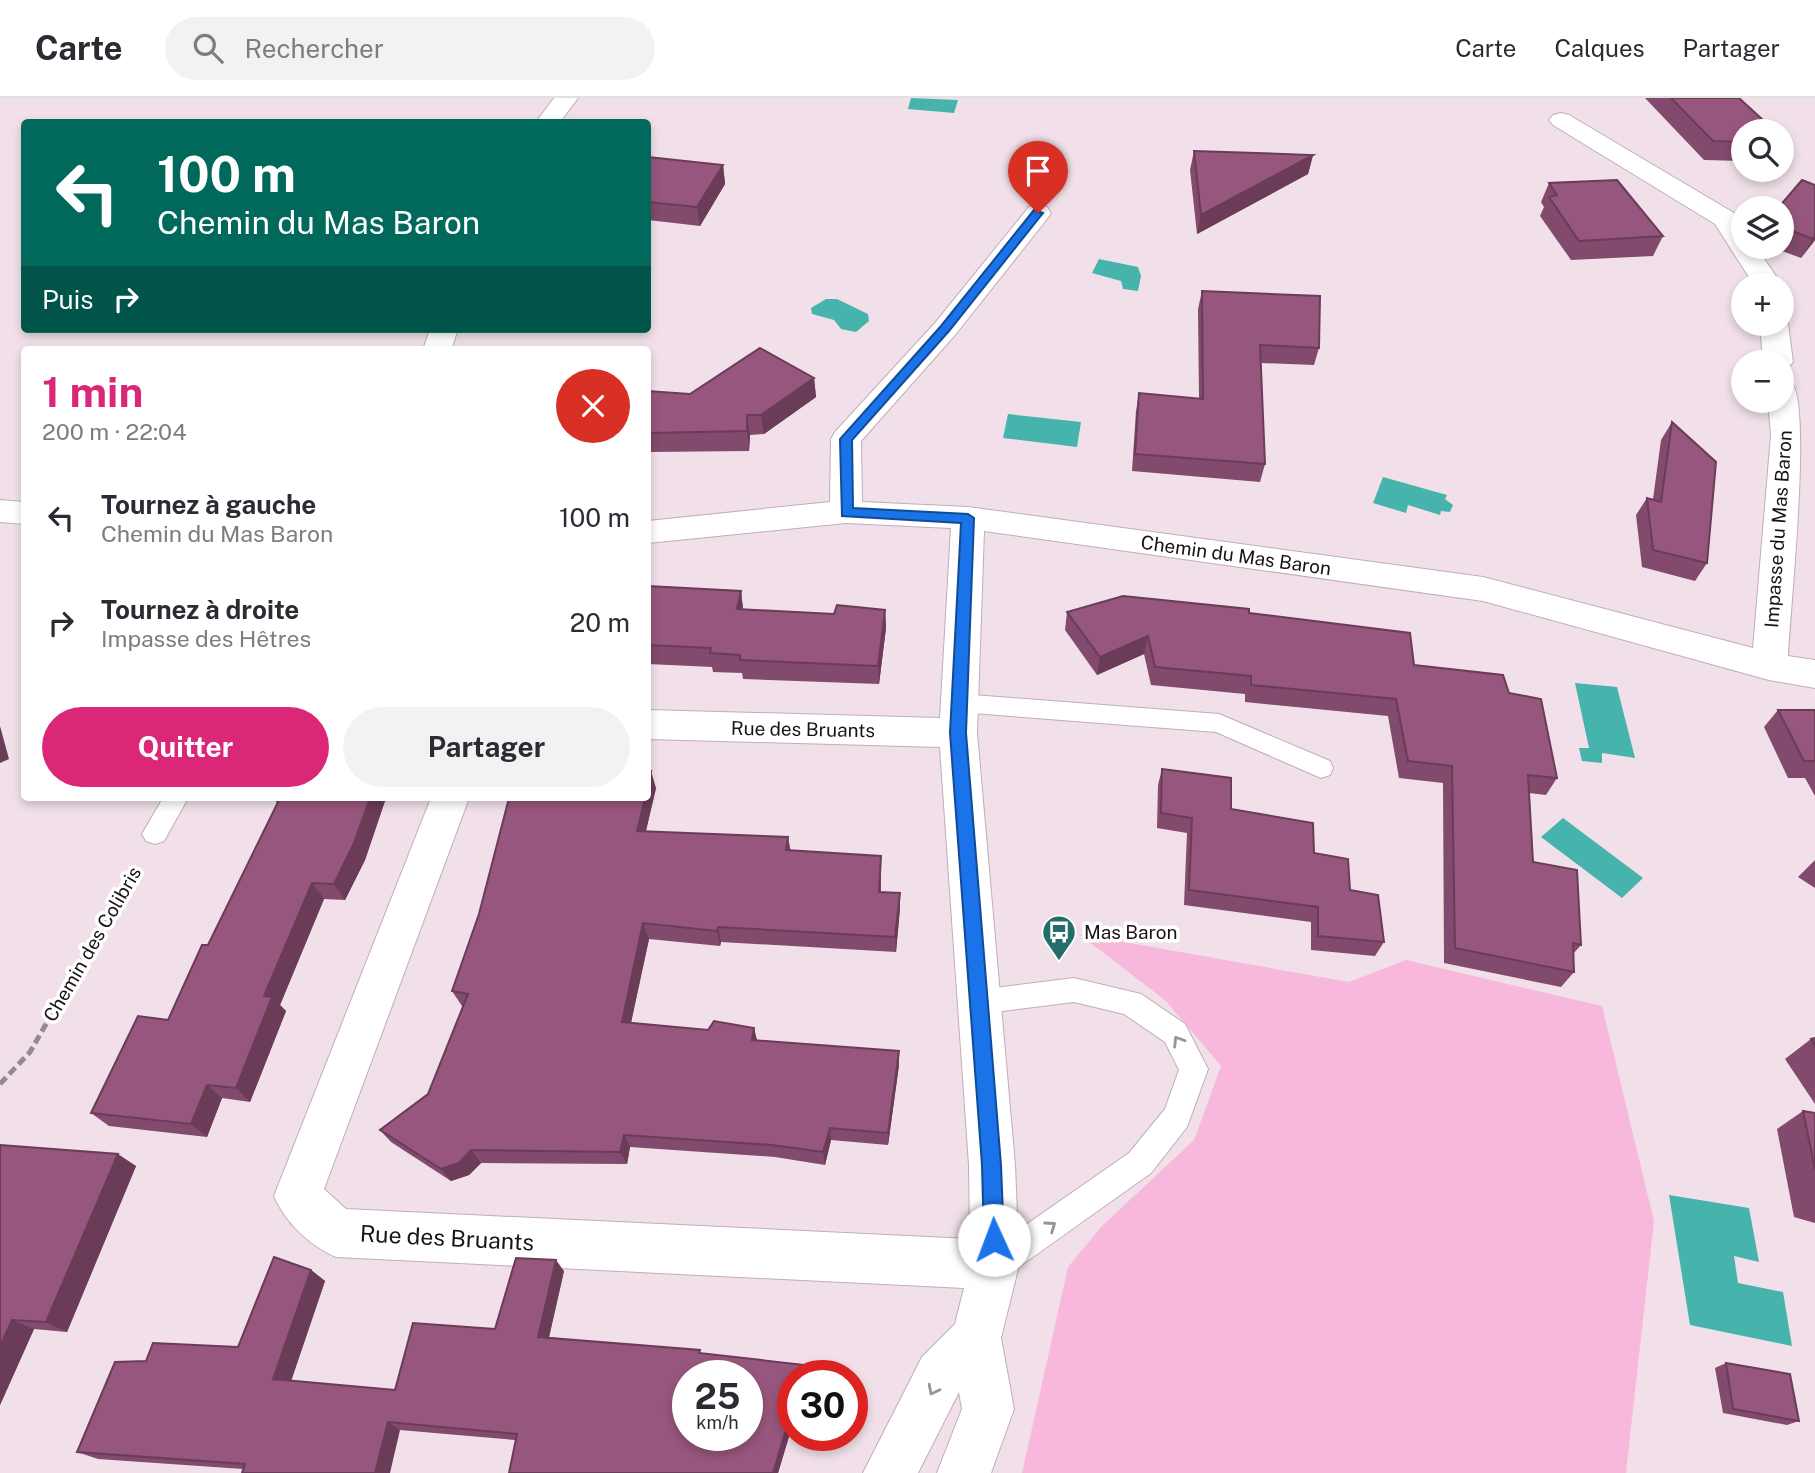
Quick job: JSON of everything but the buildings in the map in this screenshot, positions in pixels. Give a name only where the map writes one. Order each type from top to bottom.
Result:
[{"type":"street","points":[[550,119],[566,98]]},
{"type":"street","points":[[1561,120],[1725,219],[1760,273]]},
{"type":"street","points":[[846,512],[846,439],[945,329],[1038,213]]},
{"type":"street","name":"Impasse du Mas Baron","points":[[1769,666],[1786,435],[1784,413]]},
{"type":"street","points":[[0,511],[21,513]]},
{"type":"street","name":"Chemin du Mas Baron","points":[[651,531],[846,512],[968,518],[1483,589],[1769,666],[1815,674]]},
{"type":"street","points":[[964,1473],[988,1409],[976,1338],[995,1265],[992,1165],[959,718],[968,518]]},
{"type":"street","name":"Rue des Bruants","points":[[651,725],[959,718]]},
{"type":"street","name":"Rue des Bruants","points":[[449,801],[298,1196],[336,1233],[995,1265]]},
{"type":"street","points":[[890,1473],[940,1375],[976,1338]]},
{"type":"lane","points":[[959,718],[1219,723],[1321,768]]},
{"type":"lane","points":[[155,834],[174,801]]},
{"type":"lane","points":[[979,1002],[1074,990],[1130,1003],[1175,1033],[1194,1069],[1177,1116],[1140,1163],[995,1265]]},
{"type":"path","name":"Chemin des Colibris","points":[[0,1084],[30,1052],[155,834]]},
{"type":"shaded area","points":[[911,98],[958,100],[954,113],[908,109]]},
{"type":"shaded area","points":[[1099,259],[1138,267],[1141,276],[1138,291],[1123,289],[1121,281],[1092,273]]},
{"type":"shaded area","points":[[826,299],[837,299],[868,314],[869,321],[856,332],[841,329],[834,320],[812,314],[811,308]]},
{"type":"shaded area","points":[[1008,414],[1081,422],[1077,447],[1003,438]]},
{"type":"shaded area","points":[[1383,477],[1447,495],[1445,499],[1453,505],[1450,512],[1441,511],[1440,515],[1408,505],[1406,513],[1373,503]]},
{"type":"shaded area","points":[[1575,683],[1617,687],[1635,758],[1602,753],[1602,763],[1582,761],[1579,748],[1589,748]]},
{"type":"shaded area","points":[[1563,818],[1643,878],[1622,898],[1541,837]]},
{"type":"shaded area","points":[[1079,934],[1349,982],[1406,960],[1602,1006],[1654,1221],[1626,1473],[1022,1473],[1068,1267],[1102,1226],[1194,1140],[1221,1066],[1166,1001]]},
{"type":"shaded area","points":[[1669,1195],[1749,1208],[1759,1262],[1734,1256],[1738,1283],[1783,1292],[1792,1346],[1690,1325]]},
{"type":"place","name":"Mas Baron","points":[[1059,962]]},
{"type":"route","points":[[994,1240],[992,1165],[958,733],[968,518],[846,512],[846,439],[945,329],[1038,213]]}]
